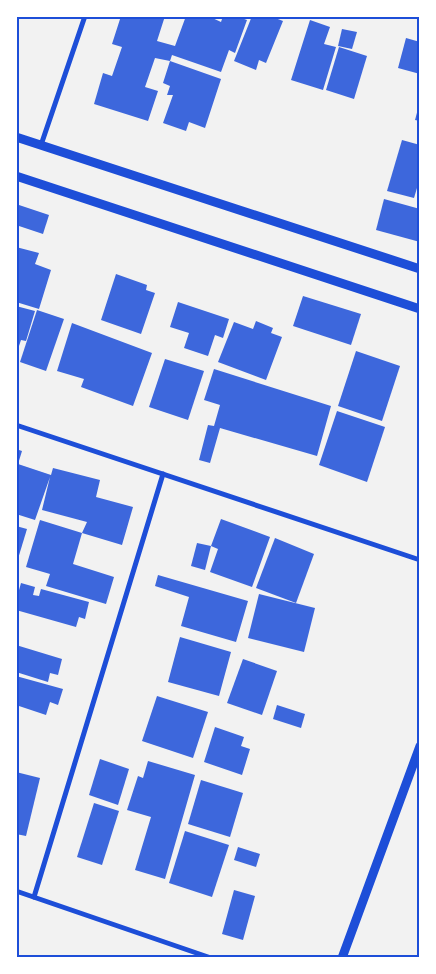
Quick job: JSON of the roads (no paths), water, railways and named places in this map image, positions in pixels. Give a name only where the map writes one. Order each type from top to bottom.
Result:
[{"type":"street","points":[[41,145],[85,16]]},
{"type":"street","points":[[16,137],[420,269]]},
{"type":"street","points":[[16,176],[420,309]]},
{"type":"street","points":[[16,425],[420,560]]},
{"type":"street","points":[[34,897],[163,474]]},
{"type":"street","points":[[342,958],[420,746]]},
{"type":"street","points":[[16,891],[211,958]]}]
